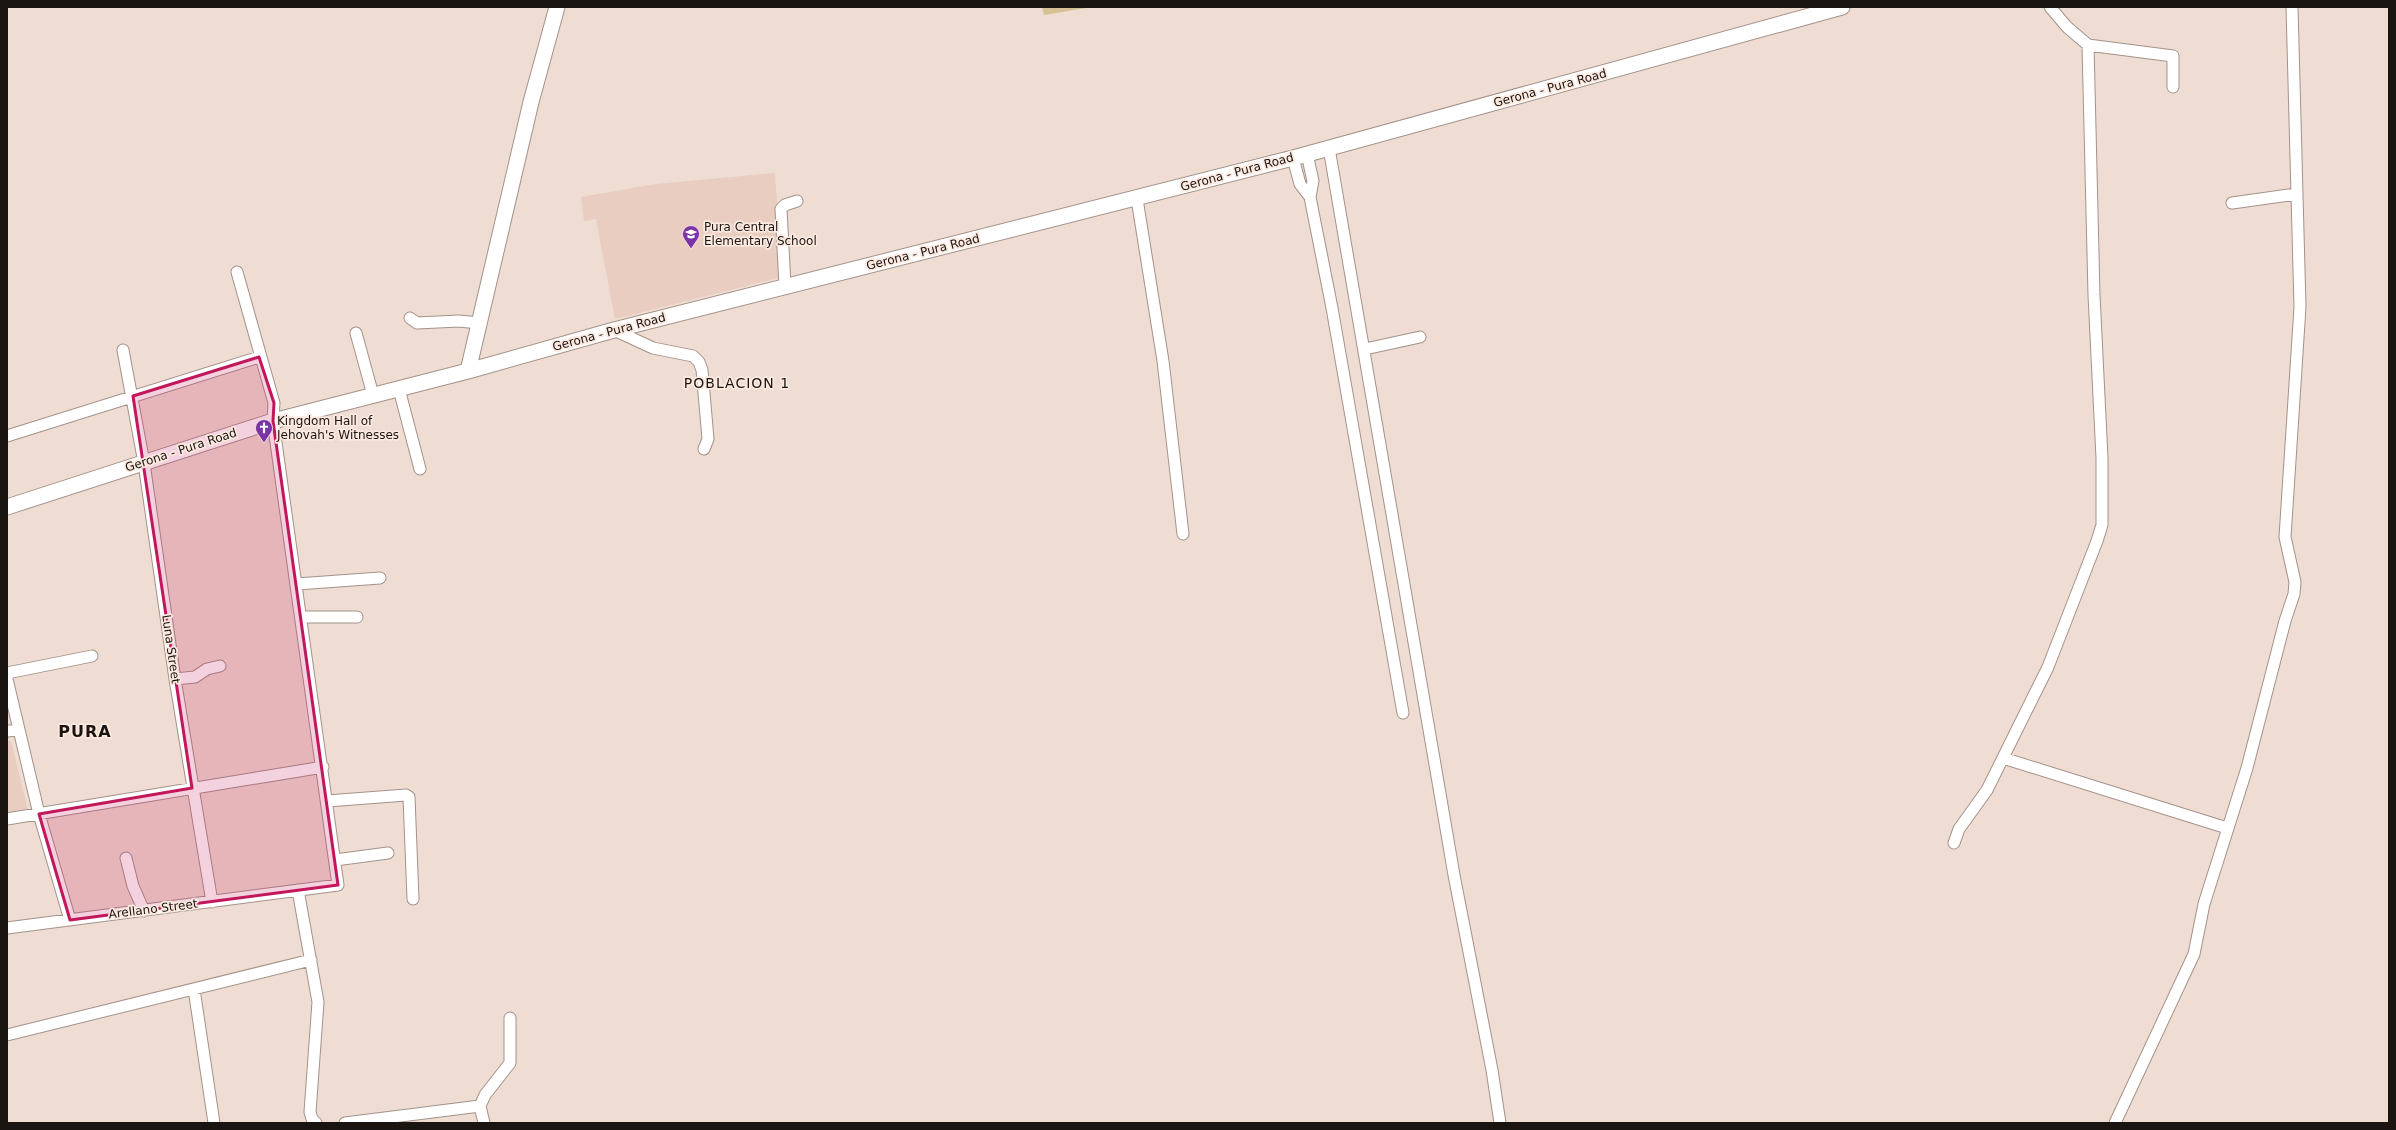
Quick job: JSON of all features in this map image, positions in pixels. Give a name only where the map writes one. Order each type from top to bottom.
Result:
[{"type":"main road","points":[[468,371],[532,102],[557,7]]},
{"type":"main road","name":"Gerona - Pura Road","points":[[7,507],[273,421],[468,371],[614,330],[785,286],[1138,199],[1842,7]]},
{"type":"street","points":[[2050,7],[2067,27],[2088,45],[2173,56],[2172,87]]},
{"type":"street","points":[[2115,1123],[2190,964],[2204,904],[2247,768],[2284,621],[2294,594],[2295,582],[2285,537],[2300,307],[2292,7]]},
{"type":"street","points":[[1954,843],[1959,828],[1978,804],[2003,758],[2048,667],[2098,541],[2102,524],[2102,458],[2094,295],[2088,45]]},
{"type":"street","points":[[1329,148],[1365,349],[1398,555],[1500,1123]]},
{"type":"street","points":[[1300,156],[1300,184],[1310,197],[1403,713]]},
{"type":"street","points":[[2232,203],[2296,194]]},
{"type":"street","points":[[1138,199],[1163,361],[1183,534]]},
{"type":"street","points":[[785,286],[781,209],[784,205],[797,201]]},
{"type":"street","points":[[237,272],[259,356],[274,403],[273,421],[335,860],[388,853]]},
{"type":"street","points":[[410,318],[417,323],[459,321],[479,323]]},
{"type":"street","points":[[614,330],[653,348],[693,356],[698,362],[702,370],[708,439],[704,449]]},
{"type":"street","points":[[356,333],[373,395]]},
{"type":"street","points":[[1365,349],[1420,338]]},
{"type":"street","name":"Luna Street","points":[[123,350],[133,396],[144,463],[175,679],[212,902]]},
{"type":"street","points":[[7,436],[259,356]]},
{"type":"street","points":[[399,389],[420,469]]},
{"type":"street","points":[[296,584],[380,578]]},
{"type":"street","points":[[301,618],[357,617]]},
{"type":"street","points":[[7,673],[92,656]]},
{"type":"street","points":[[175,679],[195,677],[208,668],[220,666]]},
{"type":"street","points":[[7,679],[39,814],[70,920]]},
{"type":"street","points":[[7,731],[19,730]]},
{"type":"street","points":[[2003,758],[2227,828]]},
{"type":"street","points":[[7,818],[322,767]]},
{"type":"street","points":[[327,801],[406,795],[409,797],[413,899]]},
{"type":"street","points":[[126,858],[132,886],[144,911]]},
{"type":"street","name":"Arellano Street","points":[[7,928],[338,885],[335,860]]},
{"type":"street","points":[[298,890],[318,1002],[310,1112],[312,1119],[316,1123]]},
{"type":"street","points":[[7,1035],[311,960]]},
{"type":"street","points":[[194,989],[214,1123]]},
{"type":"street","points":[[484,1123],[480,1106],[485,1096],[510,1063],[510,1018]]},
{"type":"street","points":[[345,1123],[480,1106]]},
{"type":"highlighted area","points":[[259,357],[274,403],[273,421],[338,885],[70,920],[39,814],[192,788],[133,396]]},
{"type":"shaded area","points":[[1042,7],[1092,7],[1044,15]]},
{"type":"shaded area","name":"Pura Central Elementary School","points":[[775,173],[782,277],[615,319],[596,219],[584,221],[581,197],[656,184]]},
{"type":"shaded area","points":[[7,741],[11,741],[28,810],[7,813]]},
{"type":"place","name":"Pura Central Elementary School","points":[[691,249]]},
{"type":"place","name":"Kingdom Hall of Jehovah's Witnesses","points":[[264,443]]},
{"type":"district","name":"POBLACION 1","points":[[737,383]]},
{"type":"district","name":"PURA","points":[[85,731]]}]
